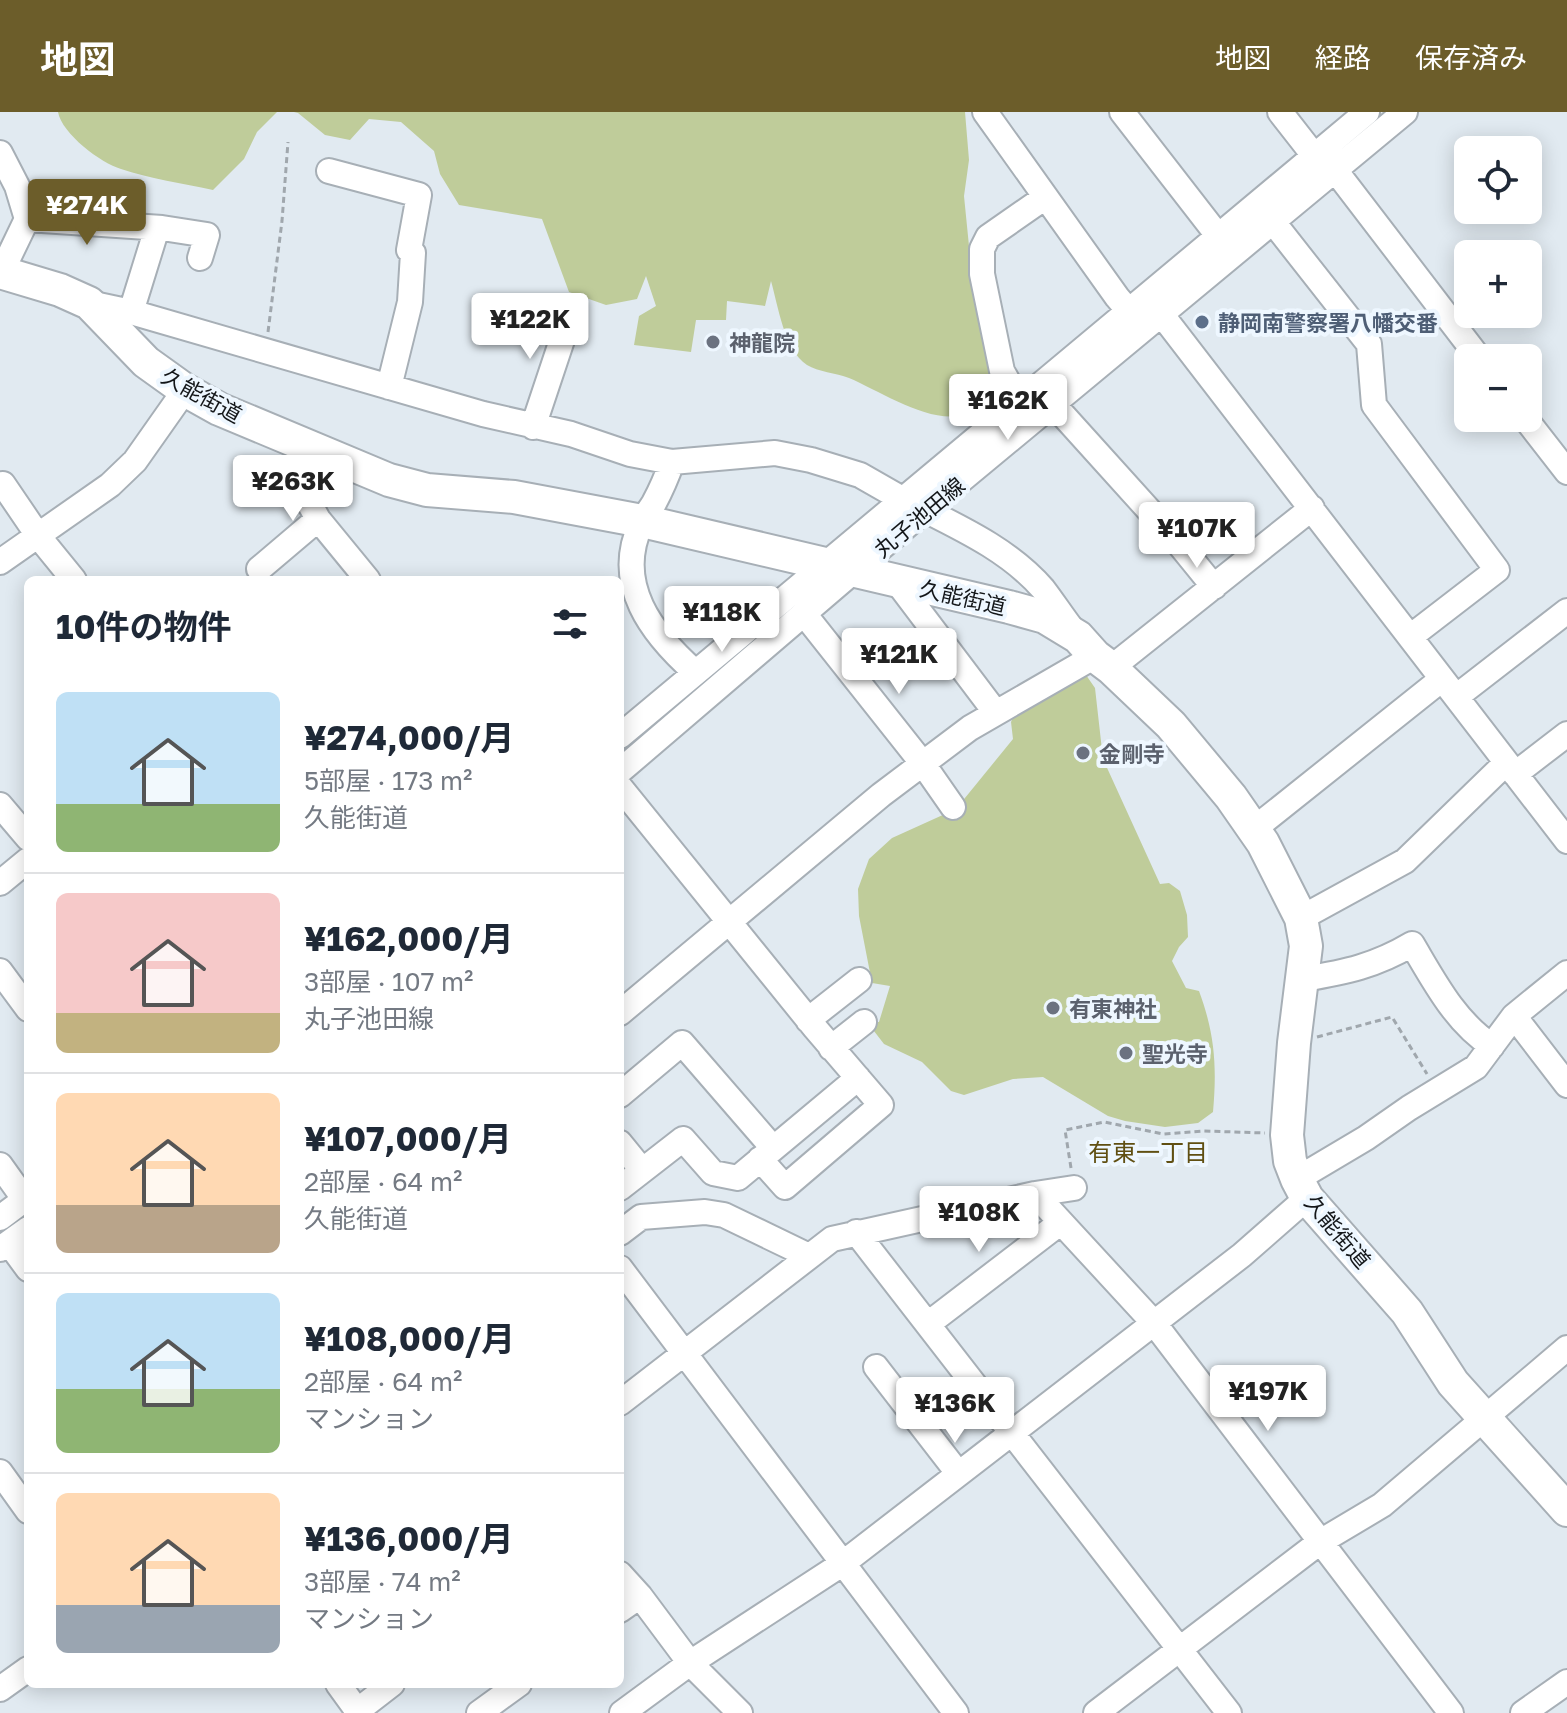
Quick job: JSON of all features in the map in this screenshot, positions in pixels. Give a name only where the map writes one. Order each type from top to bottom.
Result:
[{"type":"main road","name":"久能街道","points":[[1,272],[60,290],[89,303],[146,362],[185,390],[219,409],[389,480],[427,490],[514,497],[642,521],[1045,617],[1095,654],[1171,725],[1231,797],[1263,843],[1301,918],[1306,946],[1304,979],[1294,1043],[1287,1135],[1290,1161],[1302,1189],[1407,1312],[1453,1383],[1567,1510]]},
{"type":"street","points":[[1122,112],[1234,255]]},
{"type":"street","points":[[1280,112],[1468,344]]},
{"type":"street","name":"丸子池田線","points":[[624,733],[1217,236],[1310,150],[1367,112]]},
{"type":"street","name":"丸子池田線","points":[[624,768],[925,510],[1405,112]]},
{"type":"street","points":[[994,116],[1044,198],[1128,310],[1162,315],[1567,841]]},
{"type":"street","points":[[0,153],[17,186],[27,219],[1,272]]},
{"type":"street","points":[[329,171],[419,195],[409,250],[413,253],[410,302],[389,387]]},
{"type":"street","points":[[1044,198],[988,237],[982,249],[980,261],[1002,371],[1022,399],[1054,405],[1175,539],[1214,587]]},
{"type":"street","points":[[27,219],[157,228],[207,235],[200,258]]},
{"type":"street","points":[[1273,222],[1369,344],[1374,405],[1497,570],[1410,637]]},
{"type":"street","points":[[131,312],[157,228]]},
{"type":"street","points":[[89,303],[131,312],[533,427],[571,434],[630,454],[672,462],[775,453],[860,475],[902,499]]},
{"type":"street","points":[[533,427],[572,310]]},
{"type":"street","points":[[0,562],[110,485],[135,461],[185,390]]},
{"type":"street","points":[[1536,432],[1567,472]]},
{"type":"street","points":[[325,453],[302,490],[318,519],[363,576]]},
{"type":"street","points":[[672,462],[661,490],[642,521],[633,553],[635,593],[644,616],[695,672]]},
{"type":"street","points":[[3,484],[39,537],[71,576]]},
{"type":"street","points":[[624,1010],[881,795],[970,728],[1214,587],[1312,508]]},
{"type":"street","points":[[925,510],[979,538],[1010,559],[1042,588],[1095,654]]},
{"type":"street","points":[[259,569],[318,519]]},
{"type":"street","points":[[897,582],[996,713]]},
{"type":"street","points":[[1254,829],[1449,688],[1567,611]]},
{"type":"street","points":[[805,615],[923,764],[953,807]]},
{"type":"street","points":[[1301,918],[1405,861],[1510,768],[1567,734]]},
{"type":"street","points":[[624,792],[808,1020],[881,1105],[785,1187],[767,1154],[682,1043],[624,1092]]},
{"type":"street","points":[[0,805],[24,833]]},
{"type":"street","points":[[0,883],[24,863]]},
{"type":"street","points":[[1304,979],[1364,968],[1412,944],[1442,994],[1476,1036],[1492,1046]]},
{"type":"street","points":[[0,971],[24,1004]]},
{"type":"street","points":[[622,1713],[690,1663],[842,1564],[1242,1255],[1302,1189],[1366,1138],[1476,1067],[1514,1016],[1567,973]]},
{"type":"street","points":[[808,1020],[859,980]]},
{"type":"street","points":[[1514,1016],[1567,1085]]},
{"type":"street","points":[[831,1048],[864,1022]]},
{"type":"street","points":[[624,1185],[683,1139],[713,1173],[738,1178],[858,1078]]},
{"type":"street","points":[[624,1148],[642,1170]]},
{"type":"street","points":[[0,1165],[24,1195]]},
{"type":"street","points":[[624,1400],[832,1239],[1074,1188]]},
{"type":"street","points":[[1035,1194],[1154,1323],[1451,1713]]},
{"type":"street","points":[[0,1218],[24,1200]]},
{"type":"street","points":[[624,1230],[641,1217],[705,1212],[724,1215],[809,1256]]},
{"type":"street","points":[[928,1324],[1060,1223]]},
{"type":"street","points":[[856,1232],[1229,1713]]},
{"type":"street","points":[[12,1240],[24,1262]]},
{"type":"street","points":[[624,1273],[956,1713]]},
{"type":"street","points":[[1096,1713],[1320,1542],[1382,1505],[1567,1348]]},
{"type":"street","points":[[876,1367],[958,1473]]},
{"type":"street","points":[[0,1472],[24,1505]]},
{"type":"street","points":[[630,1603],[740,1713]]},
{"type":"street","points":[[0,1689],[24,1672]]},
{"type":"street","points":[[1523,1713],[1567,1682]]},
{"type":"street","points":[[341,1688],[358,1712],[387,1688]]},
{"type":"street","points":[[479,1713],[513,1688]]},
{"type":"path","points":[[266,352],[288,142]]},
{"type":"path","points":[[1294,1043],[1392,1017],[1437,1091]]},
{"type":"path","points":[[1074,1188],[1065,1130],[1104,1122],[1163,1134],[1227,1131],[1287,1135]]},
{"type":"green space","points":[[58,112],[277,112],[257,132],[244,159],[213,190],[144,176],[113,166],[74,138]]},
{"type":"green space","points":[[294,112],[965,112],[969,160],[964,196],[971,266],[996,386],[982,405],[966,414],[947,416],[927,413],[849,378],[811,367],[799,358],[787,338],[771,281],[765,306],[727,301],[726,320],[696,320],[691,352],[634,345],[639,316],[656,306],[646,276],[637,299],[606,305],[569,292],[542,219],[459,205],[440,174],[434,151],[401,122],[369,119],[350,140],[325,135]]},
{"type":"green space","points":[[1086,675],[1095,688],[1103,759],[1160,884],[1169,883],[1180,891],[1187,915],[1188,937],[1172,961],[1186,988],[1199,991],[1212,1036],[1215,1065],[1213,1112],[1198,1123],[1165,1127],[1108,1116],[1043,1077],[1013,1079],[964,1095],[951,1091],[922,1062],[884,1044],[867,1022],[879,1022],[890,986],[872,983],[859,916],[858,889],[869,859],[892,838],[956,809],[1013,739],[1011,722],[1016,711]]},
{"type":"place","name":"静岡南警察署八幡交番","points":[[1202,322]]},
{"type":"place","name":"神龍院","points":[[713,342]]},
{"type":"place","name":"金剛寺","points":[[1083,753]]},
{"type":"place","name":"有東神社","points":[[1053,1008]]},
{"type":"place","name":"聖光寺","points":[[1126,1053]]},
{"type":"district","name":"有東一丁目","points":[[1148,1151]]}]
